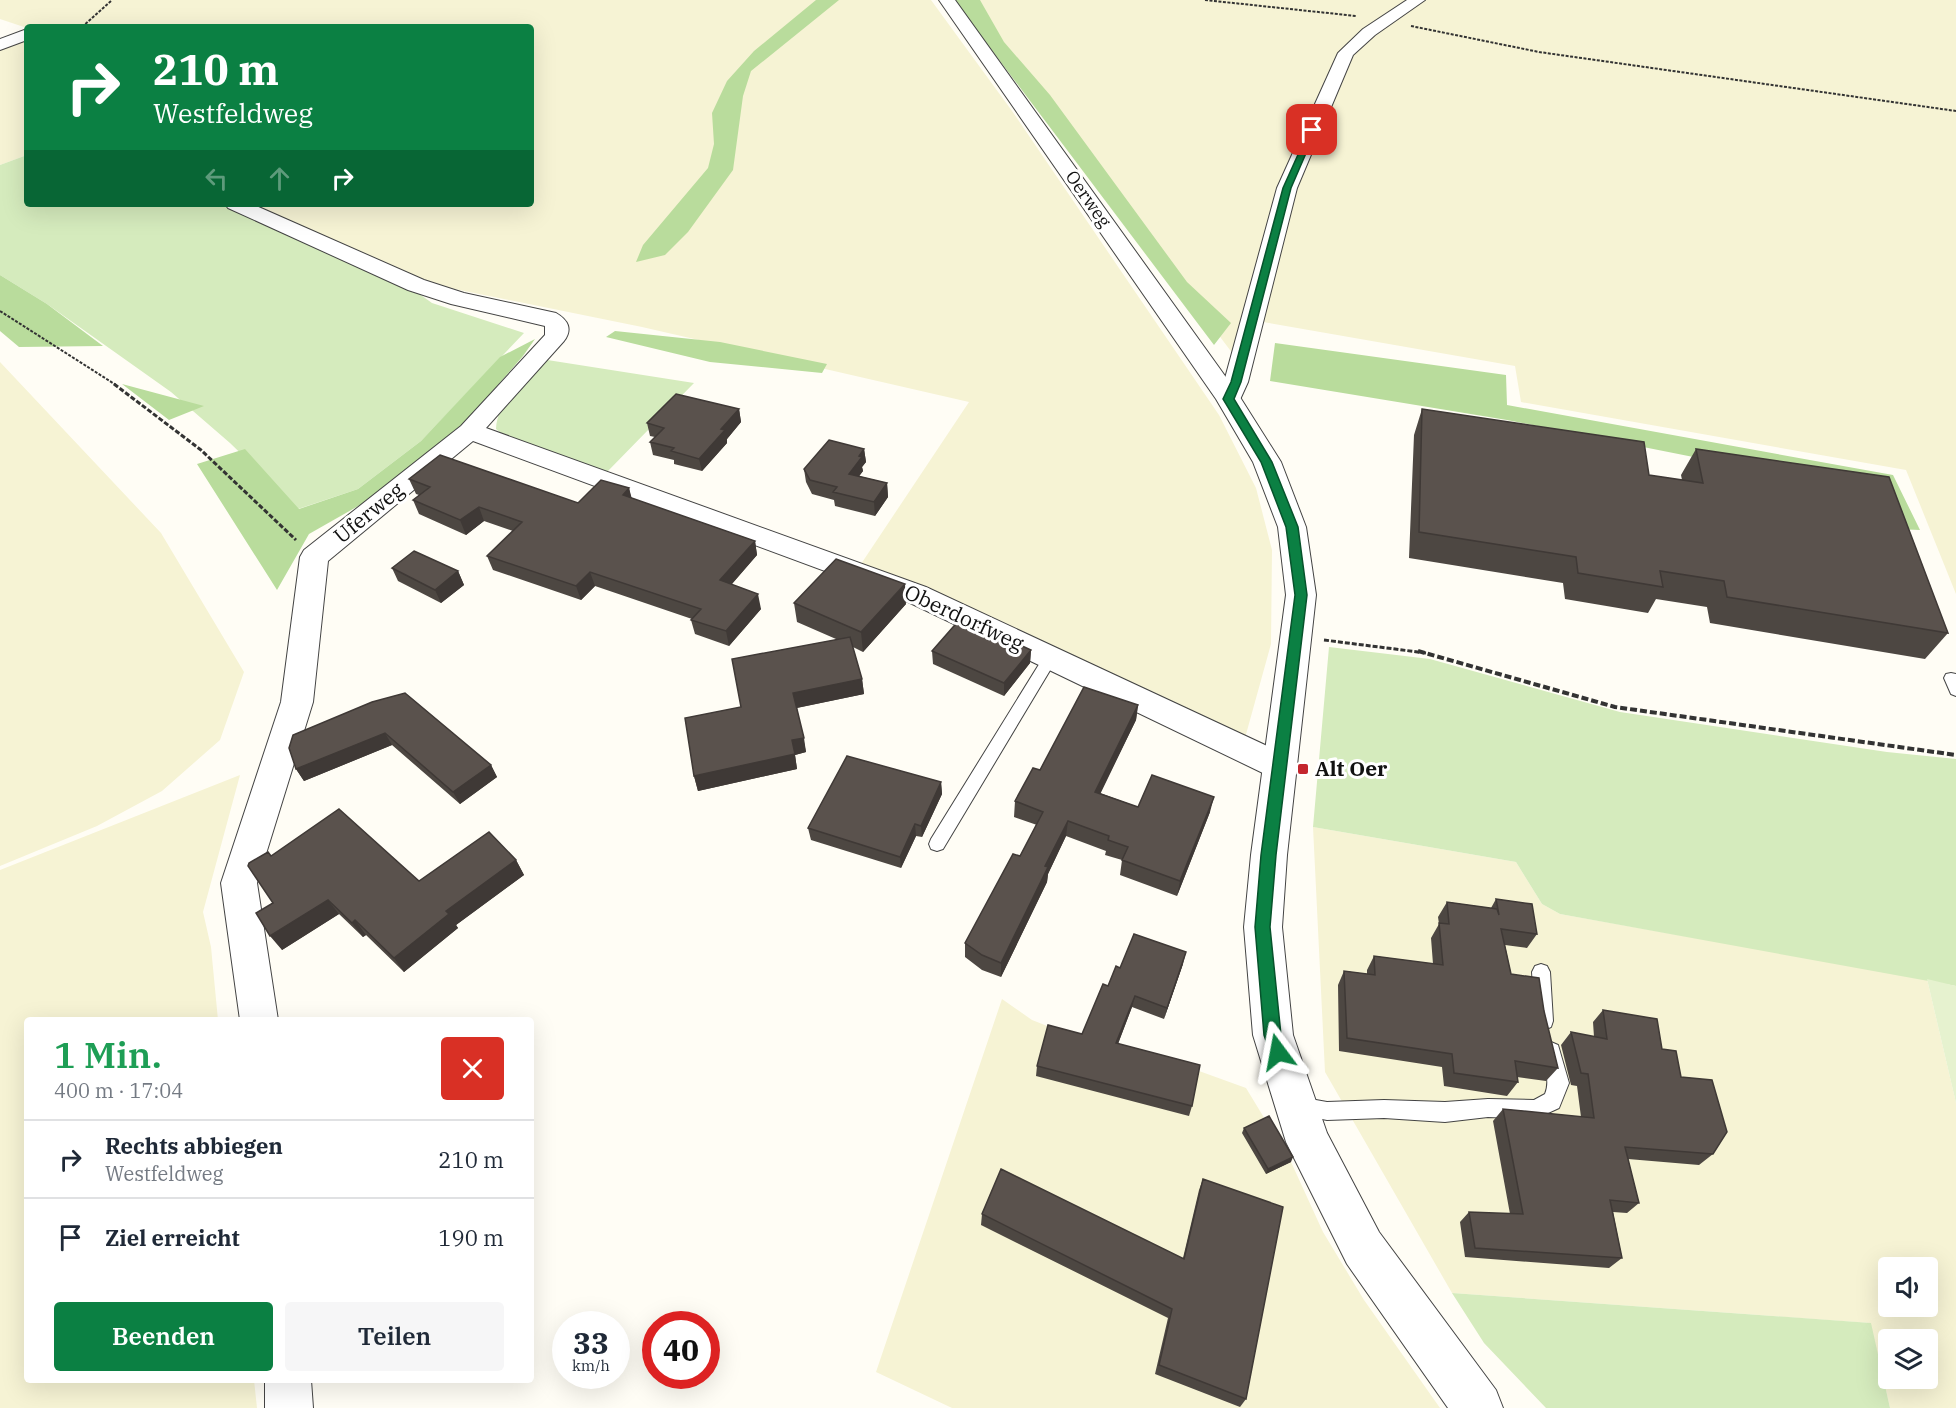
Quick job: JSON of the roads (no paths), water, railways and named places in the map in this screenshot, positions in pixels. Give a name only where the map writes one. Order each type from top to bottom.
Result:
[{"type":"street","name":"Oerweg","points":[[947,0],[1229,399],[1267,462],[1292,527],[1301,595],[1263,927],[1273,1035],[1308,1143],[1363,1248],[1478,1408]]},
{"type":"street","points":[[1229,399],[1236,382],[1287,188],[1346,53],[1417,0]]},
{"type":"street","points":[[9,27],[24,32]]},
{"type":"street","points":[[0,45],[24,34]]},
{"type":"street","name":"Uferweg","points":[[242,207],[416,285],[459,299],[548,318],[557,323],[556,336],[470,431],[314,557],[297,702],[239,883],[259,1017]]},
{"type":"street","name":"Oberdorfweg","points":[[470,431],[916,594],[1280,766]]},
{"type":"street","points":[[288,1383],[289,1408]]},
{"type":"lane","points":[[937,844],[1051,657]]},
{"type":"lane","points":[[1296,1105],[1327,1111],[1384,1109],[1445,1112],[1488,1108],[1534,1110],[1552,1101],[1559,1083],[1544,1024],[1541,972]]},
{"type":"place","name":"Alt Oer","points":[[1303,769]]}]
